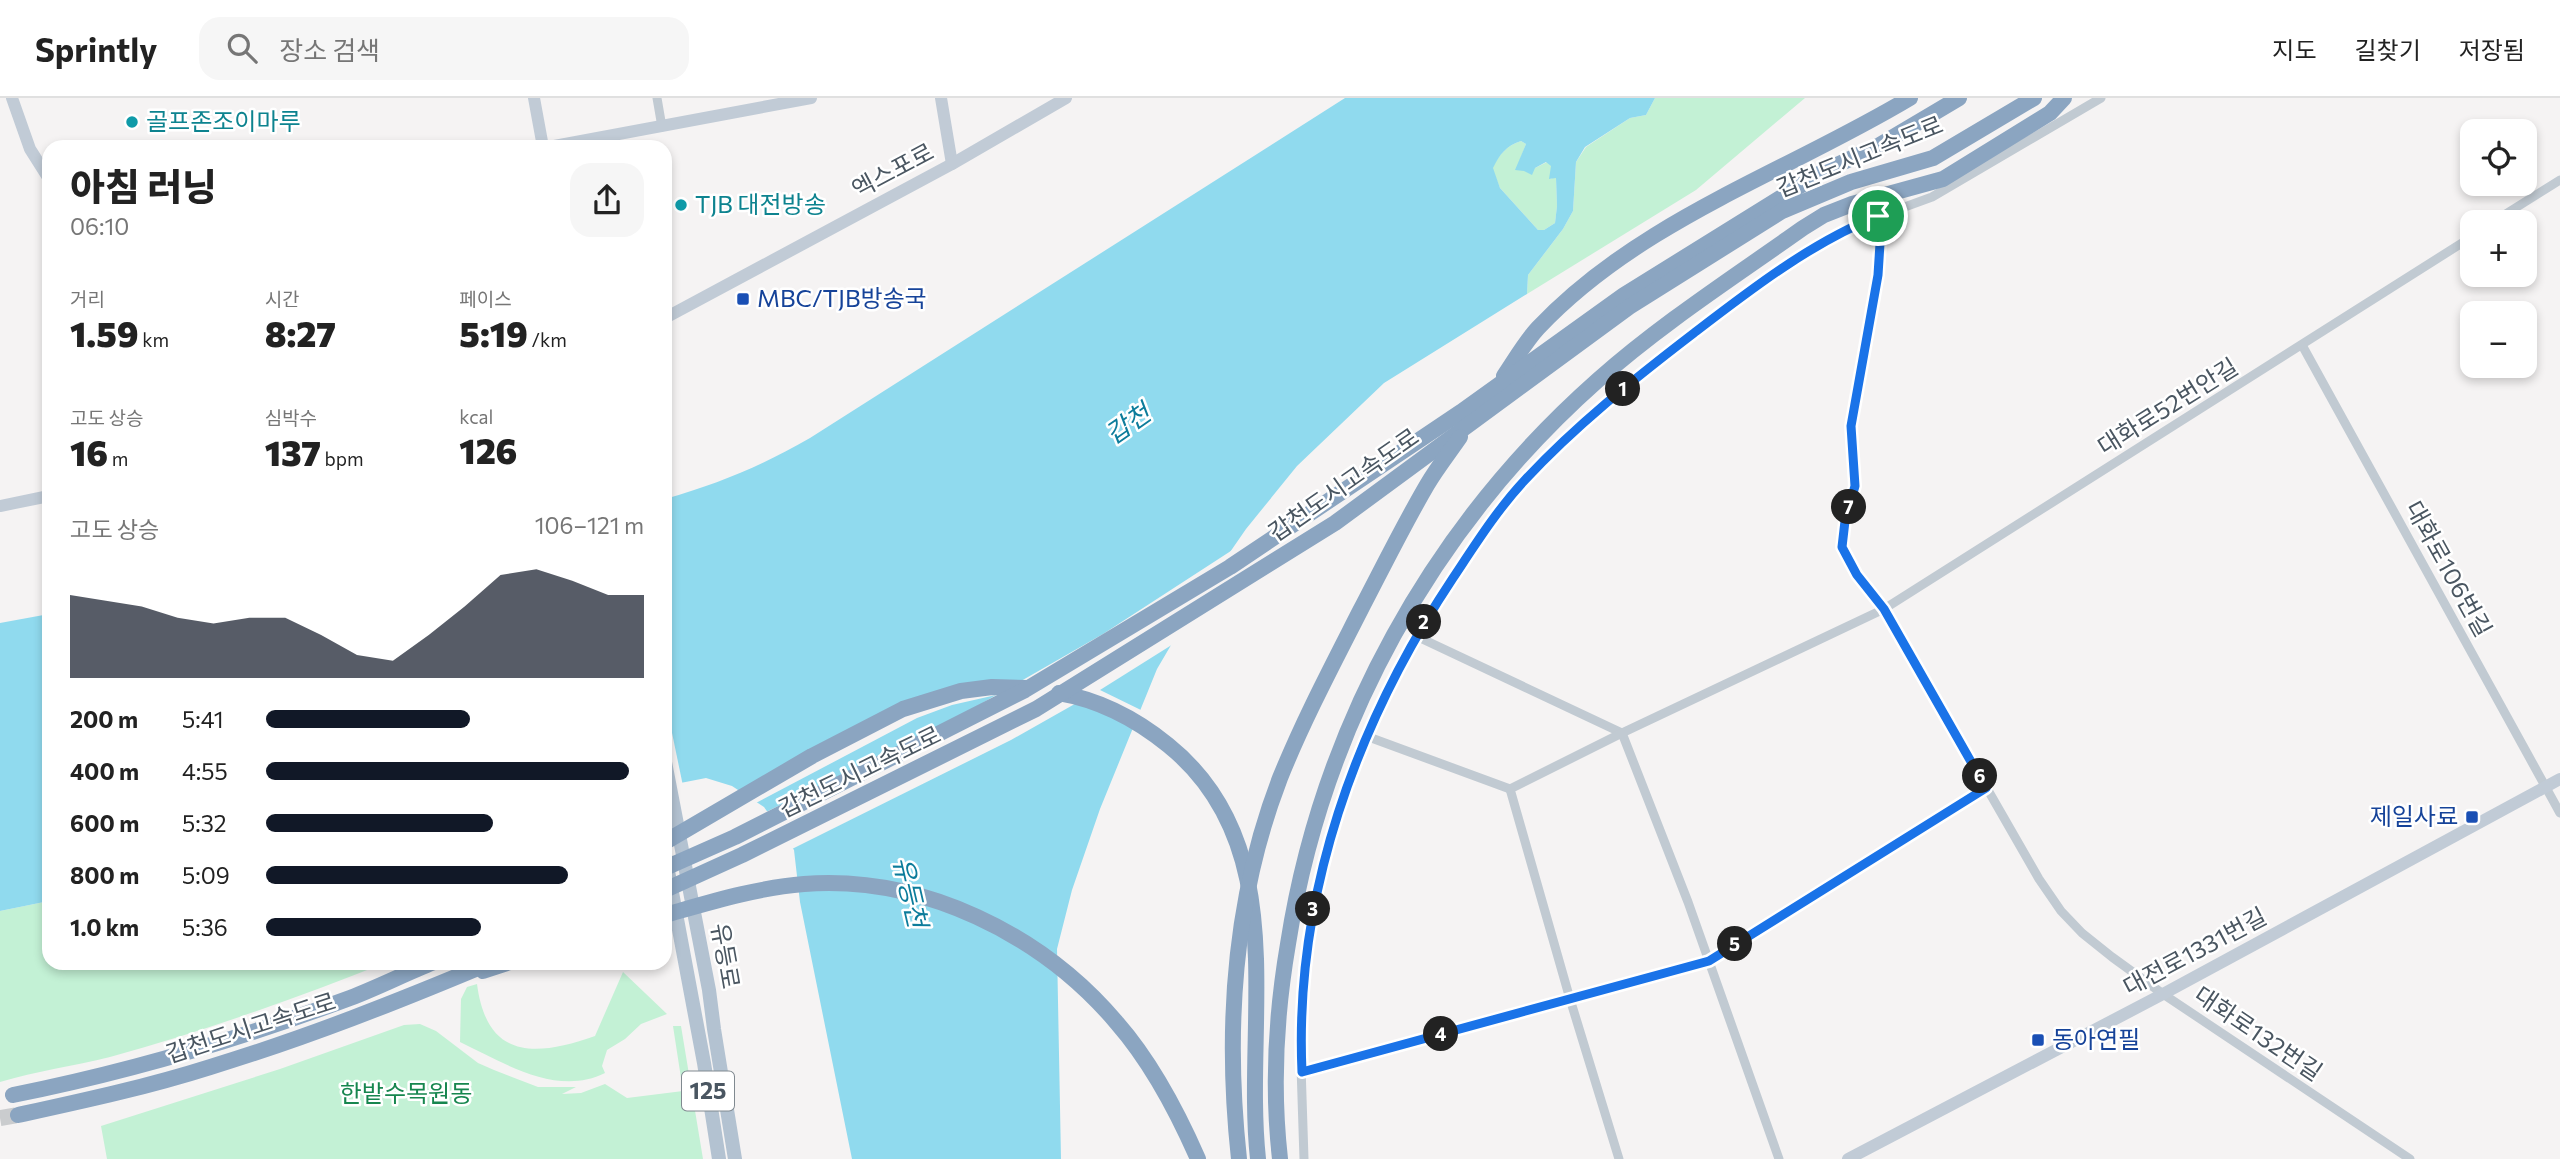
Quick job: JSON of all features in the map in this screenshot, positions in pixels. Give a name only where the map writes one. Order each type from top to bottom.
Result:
[{"type":"highway","points":[[1238,1159],[1232,1088],[1232,1009],[1242,921],[1261,836],[1301,728],[1428,483],[1537,329],[1601,271],[1653,236],[1723,196],[1868,123],[1910,98]]},
{"type":"highway","name":"갑천도시고속도로","points":[[672,865],[735,837],[1026,690],[1230,567],[1824,171],[1880,145],[1959,98]]},
{"type":"highway","name":"갑천도시고속도로","points":[[672,887],[742,855],[1036,709],[1335,523],[1627,301],[1782,211],[1851,182],[1933,158],[2034,98]]},
{"type":"highway","points":[[1280,1159],[1277,1090],[1280,1006],[1292,918],[1312,832],[1326,784],[1373,674],[1406,611],[1466,521],[1548,428],[1599,379],[1803,228],[1824,215],[1852,204],[1943,179],[2050,113],[2064,98]]},
{"type":"highway","points":[[672,838],[812,756],[903,709],[939,696],[992,687],[1034,689],[1076,696],[1116,711],[1150,731],[1190,765],[1214,797],[1237,842],[1251,892],[1256,928],[1254,1087],[1258,1159]]},
{"type":"highway","points":[[672,913],[735,895],[805,884],[830,883],[886,888],[951,906],[1014,936],[1045,957],[1079,984],[1119,1024],[1151,1068],[1185,1129],[1198,1159]]},
{"type":"highway","name":"갑천도시고속도로","points":[[13,1095],[146,1065],[213,1046],[352,997],[416,970]]},
{"type":"highway","name":"갑천도시고속도로","points":[[18,1115],[141,1087],[209,1068],[308,1035],[473,970]]},
{"type":"highway","points":[[440,984],[485,970]]},
{"type":"main road","name":"유등로","points":[[672,798],[709,990],[736,1159]]},
{"type":"main road","name":"유등로","points":[[672,892],[719,1159]]},
{"type":"street","points":[[12,98],[30,149],[42,167]]},
{"type":"street","points":[[534,98],[541,140]]},
{"type":"street","points":[[657,98],[662,127]]},
{"type":"street","points":[[589,140],[811,98]]},
{"type":"street","points":[[940,98],[952,164]]},
{"type":"street","name":"엑스포로","points":[[672,314],[952,164],[1066,98]]},
{"type":"street","points":[[1304,1159],[1300,1035],[1305,968],[1315,896],[1337,811],[1366,736],[1392,680],[1416,636],[1481,536],[1524,482],[1590,416],[1733,303],[1816,246],[1850,227],[1932,197],[2101,98]]},
{"type":"street","points":[[2512,210],[2560,180]]},
{"type":"street","name":"대화로132번길","points":[[1878,216],[1881,228],[1878,275],[1851,426],[1855,486],[1845,521],[1842,547],[1857,575],[1884,609],[2039,879],[2061,911],[2082,933],[2163,994],[2410,1159]]},
{"type":"street","name":"대화로52번안길","points":[[1510,789],[1884,609],[2460,244]]},
{"type":"street","name":"대화로106번길","points":[[2302,345],[2560,813]]},
{"type":"street","points":[[0,506],[42,497]]},
{"type":"street","points":[[1416,636],[1622,733],[1709,961],[1779,1159]]},
{"type":"street","points":[[1366,736],[1510,789],[1619,1159]]},
{"type":"street","name":"대전로1331번길","points":[[1855,1157],[2560,779]]},
{"type":"street","points":[[1302,1072],[1709,961],[1986,788]]},
{"type":"green space","points":[[1655,98],[1805,98],[1696,190],[1527,294],[1528,275],[1563,229],[1573,211],[1576,162],[1586,147],[1630,118],[1646,115]]},
{"type":"green space","points":[[1521,141],[1526,144],[1516,170],[1535,168],[1547,162],[1552,166],[1550,179],[1556,177],[1555,223],[1544,230],[1538,230],[1500,188],[1492,168],[1504,151]]},
{"type":"green space","points":[[42,902],[42,970],[367,970],[283,1002],[180,1036],[110,1057],[0,1082],[0,911]]},
{"type":"green space","points":[[623,972],[667,1014],[641,1024],[625,1039],[607,1050],[602,1066],[605,1073],[587,1079],[550,1079],[513,1067],[460,1042],[461,999],[467,987],[477,984],[482,1009],[491,1027],[503,1039],[517,1046],[534,1049],[573,1043],[595,1036]]},
{"type":"green space","name":"한밭수목원동","points":[[420,1024],[436,1031],[478,1063],[538,1087],[576,1087],[562,1094],[581,1093],[605,1084],[627,1098],[683,1091],[673,1026],[681,1026],[703,1159],[107,1159],[101,1126],[280,1069],[404,1025]]},
{"type":"water","points":[[1345,98],[1655,98],[1646,115],[1630,118],[1585,147],[1576,162],[1573,211],[1563,229],[1528,275],[1527,294],[1384,383],[1297,466],[1246,529],[1201,594],[1157,669],[1100,809],[1072,890],[1057,949],[1061,1159],[852,1159],[800,902],[794,850],[764,807],[732,786],[706,778],[672,785],[672,497],[704,487],[774,458],[810,438]],"holes":[[[1521,141],[1526,144],[1515,170],[1532,175],[1535,168],[1546,162],[1551,166],[1549,179],[1556,178],[1557,206],[1555,223],[1544,230],[1538,230],[1500,188],[1493,168],[1507,148]]]},
{"type":"water","points":[[42,615],[42,902],[0,911],[0,623]]},
{"type":"pier","points":[[1237,547],[1178,641],[1100,690],[1143,711],[1136,727],[1080,701],[1011,740],[790,850],[764,813],[964,714],[996,695],[952,705],[917,718],[754,804],[740,795],[905,708],[1021,681],[1103,634]]},
{"type":"pier","points":[[672,733],[683,786],[672,788]]},
{"type":"tunnel","points":[[0,1118],[18,1115]]},
{"type":"place","name":"골프존조이마루","points":[[132,122]]},
{"type":"place","name":"TJB 대전방송","points":[[681,205]]},
{"type":"place","name":"MBC/TJB방송국","points":[[743,299]]},
{"type":"place","name":"제일사료","points":[[2472,817]]},
{"type":"place","name":"동아연필","points":[[2038,1040]]},
{"type":"route","points":[[1878,216],[1881,228],[1878,275],[1851,426],[1855,486],[1845,521],[1842,547],[1857,575],[1884,609],[1986,788],[1709,961],[1302,1072],[1300,1035],[1305,968],[1315,896],[1337,811],[1366,736],[1392,680],[1428,615],[1481,536],[1524,482],[1590,416],[1659,360],[1733,303],[1816,246],[1850,227],[1878,216]]},
{"type":"water label","name":"갑천","points":[[1128,424]]},
{"type":"water label","name":"유등천","points":[[910,892]]}]
